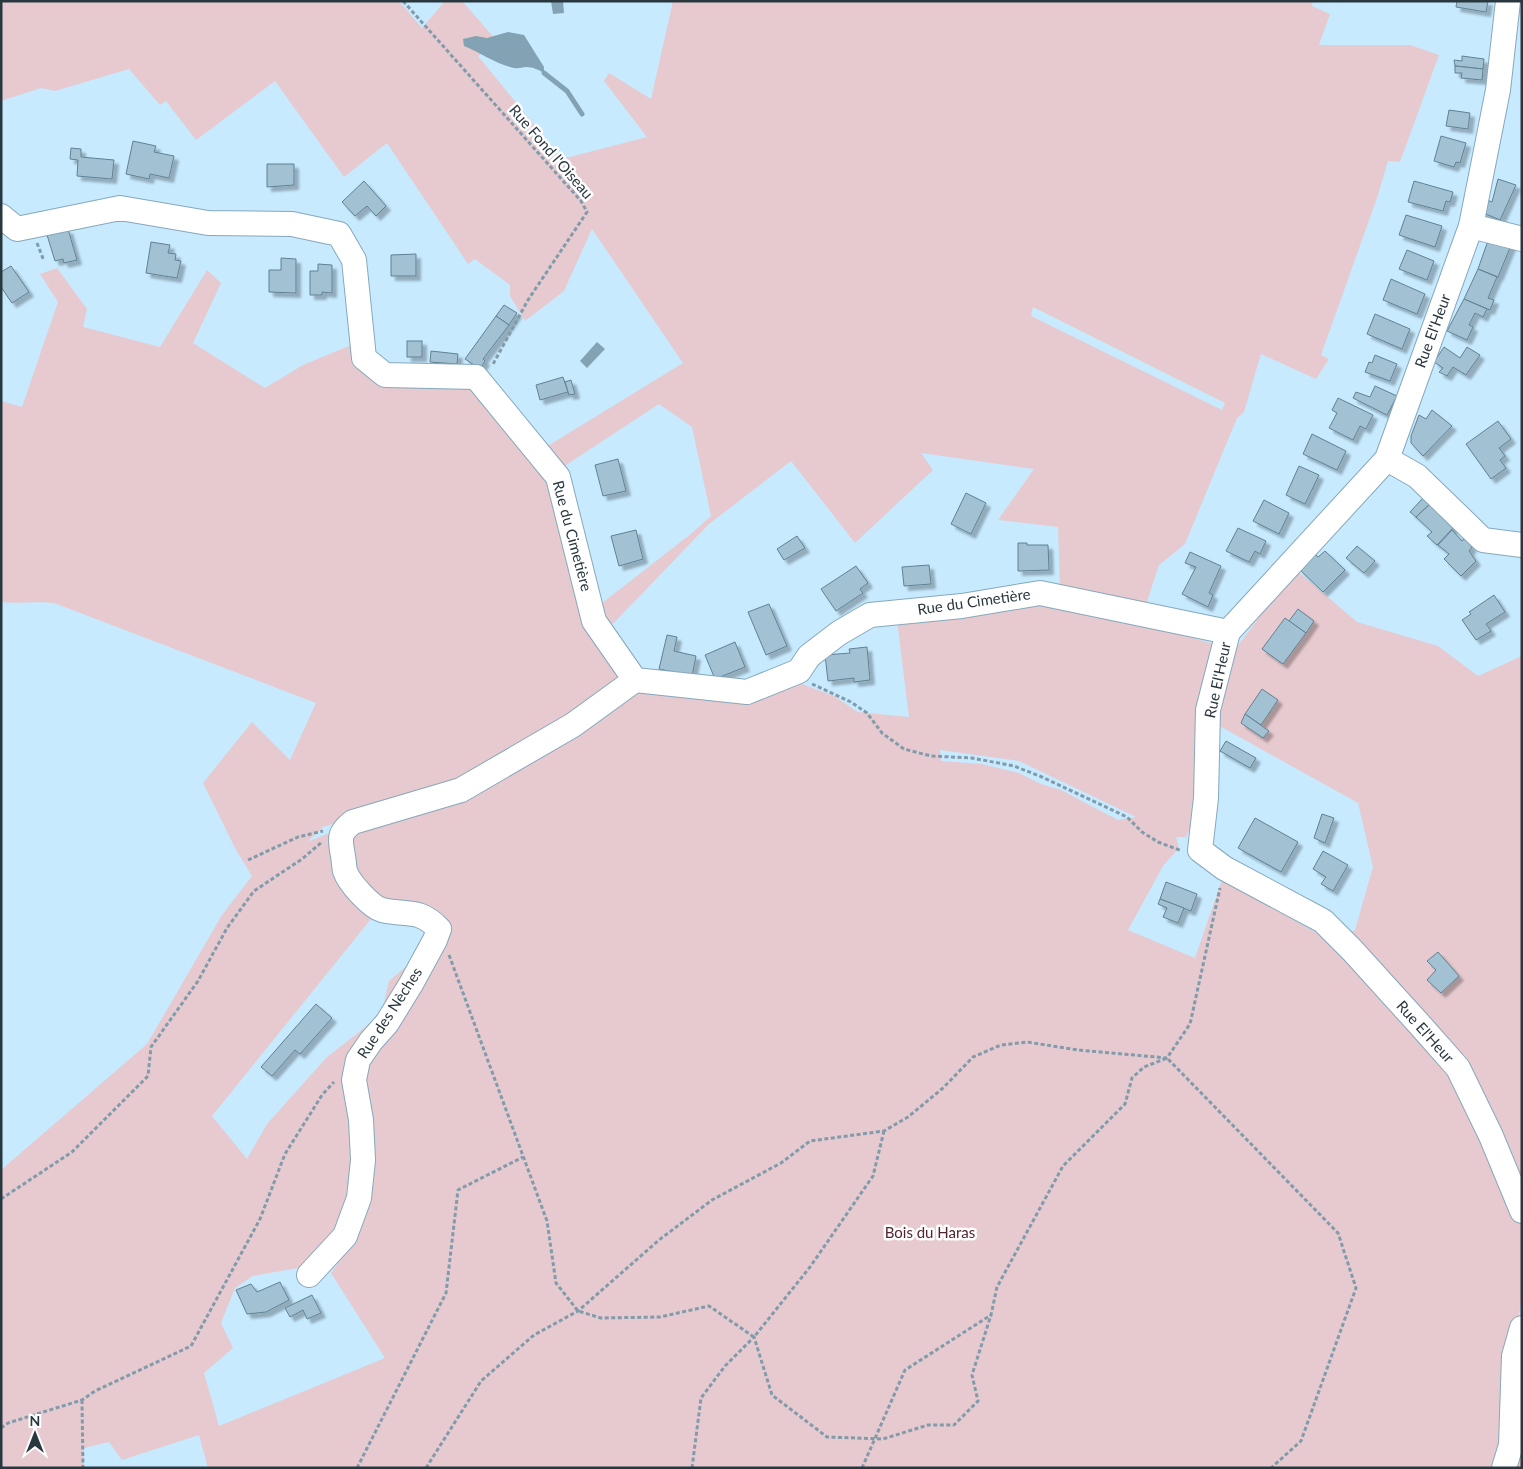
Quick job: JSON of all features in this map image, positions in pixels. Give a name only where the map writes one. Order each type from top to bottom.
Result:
[{"type":"street","name":"Rue El'Heur","points":[[1508,1],[1498,90],[1471,226],[1387,459],[1228,632],[1208,710],[1206,798],[1200,850],[1224,868],[1323,921],[1352,950],[1458,1068],[1491,1136],[1522,1211]]},
{"type":"street","points":[[1,216],[17,229],[120,208],[208,224],[292,224],[339,234],[354,260],[364,358],[385,376],[476,377],[482,384]]},
{"type":"street","points":[[1471,226],[1522,239]]},
{"type":"street","name":"Rue du Cimetière","points":[[482,384],[558,477],[594,621],[635,680],[747,692],[799,671],[810,656],[822,646],[839,633],[870,615],[962,606],[1040,593],[1228,632]]},
{"type":"street","points":[[1387,459],[1417,476],[1484,540],[1522,546]]},
{"type":"street","points":[[439,929],[430,919],[419,915],[380,910],[357,890],[346,873],[340,839],[344,829],[353,822],[461,790],[573,726],[635,680]]},
{"type":"street","name":"Rue des Nèches","points":[[309,1275],[344,1236],[360,1198],[363,1160],[361,1120],[354,1080],[358,1060],[387,1023],[436,940],[439,929]]},
{"type":"street","points":[[1504,1468],[1511,1445],[1514,1356],[1522,1328]]},
{"type":"path","name":"Rue Fond l'Oiseau","points":[[403,1],[580,201],[587,212],[528,300],[482,384]]},
{"type":"path","points":[[799,671],[814,686],[838,694],[867,713],[882,733],[904,749],[931,756],[972,758],[1014,766],[1127,817],[1142,832],[1158,842],[1186,852],[1200,850]]},
{"type":"path","points":[[1,1199],[72,1152],[148,1076],[151,1048],[198,982],[227,928],[254,891],[302,859],[324,840],[326,830],[298,837],[248,860]]},
{"type":"path","points":[[439,929],[547,1221],[556,1284],[578,1311],[601,1318],[660,1317],[709,1306],[754,1337],[772,1395],[827,1436],[882,1440],[928,1425],[954,1425],[978,1401],[972,1374],[991,1315],[997,1287],[1064,1166],[1125,1104],[1132,1078],[1144,1067],[1167,1058],[1190,1024],[1224,868]]},
{"type":"path","points":[[426,1468],[481,1381],[534,1335],[578,1311],[659,1240],[712,1200],[781,1162],[810,1141],[884,1131],[908,1117],[943,1088],[973,1057],[1000,1045],[1027,1042],[1087,1052],[1167,1058],[1338,1232],[1356,1288],[1301,1441],[1271,1468]]},
{"type":"path","points":[[1,1428],[8,1423],[82,1400],[95,1391],[191,1346],[260,1219],[285,1154],[322,1095],[335,1081]]},
{"type":"path","points":[[692,1468],[701,1398],[725,1366],[754,1337],[810,1267],[874,1176],[884,1131]]},
{"type":"path","points":[[358,1468],[446,1293],[458,1190],[523,1157]]},
{"type":"path","points":[[862,1468],[905,1370],[991,1315]]},
{"type":"path","points":[[82,1400],[83,1468]]},
{"type":"green space","points":[[1,1],[399,1],[422,28],[445,1],[462,1],[498,42],[478,56],[562,159],[647,137],[604,81],[609,73],[651,99],[673,1],[1313,1],[1312,6],[1330,14],[1319,45],[1410,45],[1439,55],[1400,162],[1388,161],[1377,198],[1321,355],[1329,359],[1316,379],[1261,354],[1244,412],[1237,418],[1185,544],[1159,565],[1144,611],[1060,590],[1058,527],[998,520],[1034,469],[921,453],[933,470],[855,543],[791,461],[709,524],[608,629],[597,607],[711,516],[692,427],[659,404],[560,469],[546,447],[683,363],[592,229],[564,291],[525,321],[510,296],[510,285],[475,259],[468,264],[387,143],[344,177],[275,81],[196,140],[166,101],[160,105],[129,69],[55,91],[41,88],[1,101]],"holes":[[[1033,307],[1225,403],[1222,410],[1031,316]]]},
{"type":"green space","name":"Bois du Haras","points":[[57,268],[87,309],[83,327],[160,347],[207,270],[221,283],[193,343],[265,388],[303,365],[356,343],[358,362],[376,380],[479,389],[554,479],[590,620],[627,672],[620,686],[588,712],[497,764],[432,793],[323,827],[307,842],[337,830],[344,877],[357,901],[375,914],[212,1116],[247,1159],[267,1124],[327,1057],[381,1015],[389,981],[431,945],[407,907],[376,900],[358,880],[349,852],[349,832],[356,825],[471,795],[511,769],[578,732],[642,685],[720,697],[776,692],[794,681],[834,696],[858,712],[909,717],[897,620],[1038,598],[1214,644],[1204,683],[1198,811],[1186,837],[1176,837],[1179,848],[1163,866],[1128,930],[1195,958],[1224,874],[1240,890],[1331,941],[1355,930],[1373,867],[1358,803],[1216,724],[1218,683],[1228,659],[1295,569],[1357,622],[1438,646],[1478,676],[1522,656],[1522,1299],[1508,1367],[1500,1455],[1518,1420],[1519,1364],[1522,1353],[1522,1468],[208,1468],[199,1435],[122,1460],[109,1442],[84,1448],[84,1468],[1,1468],[1,1170],[147,1044],[222,915],[252,876],[235,848],[203,783],[252,722],[290,760],[316,703],[54,603],[1,602],[1,401],[22,407],[58,302],[40,274]],"holes":[[[940,750],[1019,761],[1136,817],[1118,820],[1061,790],[1041,784],[1019,773],[982,764],[941,761]],[[365,1068],[369,1177],[355,1239],[331,1273],[385,1358],[219,1426],[204,1373],[233,1348],[221,1323],[235,1288],[253,1276],[315,1265],[339,1238],[355,1203],[361,1161],[351,1079]]]},
{"type":"water","points":[[551,1],[563,1],[564,13],[553,14]]},
{"type":"water","points":[[508,32],[524,35],[544,67],[544,73],[526,67],[516,68],[507,66],[464,46],[463,39],[476,36],[487,38]]},
{"type":"water","points":[[597,342],[605,349],[587,368],[580,361]]},
{"type":"building","points":[[1457,1],[1488,1],[1486,12],[1456,7]]},
{"type":"building","points":[[1462,56],[1484,59],[1483,69],[1455,66],[1454,60],[1462,61]]},
{"type":"building","points":[[1455,66],[1483,69],[1482,80],[1461,78],[1462,73],[1455,73]]},
{"type":"building","points":[[1449,110],[1470,113],[1468,129],[1446,126]]},
{"type":"building","points":[[1441,136],[1466,143],[1460,163],[1456,162],[1454,167],[1434,161]]},
{"type":"building","points":[[133,141],[156,146],[154,152],[174,156],[169,178],[150,174],[149,179],[126,174]]},
{"type":"building","points":[[71,148],[81,149],[81,157],[114,160],[112,179],[77,176],[78,160],[70,159]]},
{"type":"building","points":[[267,164],[294,164],[294,185],[267,187]]},
{"type":"building","points":[[1498,179],[1516,185],[1500,220],[1481,212],[1485,199],[1492,202]]},
{"type":"building","points":[[364,181],[386,206],[376,216],[367,206],[355,216],[342,202]]},
{"type":"building","points":[[1414,181],[1453,192],[1450,202],[1446,201],[1443,211],[1408,202]]},
{"type":"building","points":[[1406,215],[1442,226],[1435,247],[1399,235]]},
{"type":"building","points":[[68,229],[77,260],[64,263],[63,259],[55,261],[47,235]]},
{"type":"building","points":[[1490,235],[1512,243],[1498,277],[1478,269]]},
{"type":"building","points":[[151,242],[170,245],[168,253],[176,254],[175,260],[181,261],[177,278],[146,273]]},
{"type":"building","points":[[1407,250],[1434,261],[1427,280],[1399,269]]},
{"type":"building","points":[[416,254],[416,276],[391,276],[391,255]]},
{"type":"building","points":[[281,258],[296,259],[296,293],[269,292],[269,270],[281,270]]},
{"type":"building","points":[[318,264],[332,265],[332,293],[322,292],[322,295],[310,295],[310,271],[318,271]]},
{"type":"building","points":[[11,266],[29,292],[12,303],[1,287],[1,272]]},
{"type":"building","points":[[1478,269],[1497,277],[1488,298],[1494,300],[1490,310],[1464,299]]},
{"type":"building","points":[[1391,279],[1425,294],[1417,314],[1383,300]]},
{"type":"building","points":[[1464,299],[1487,309],[1483,317],[1475,313],[1469,325],[1473,327],[1467,340],[1447,331]]},
{"type":"building","points":[[504,305],[517,313],[509,325],[496,316]]},
{"type":"building","points":[[1375,314],[1410,329],[1402,349],[1367,334]]},
{"type":"building","points":[[496,316],[509,325],[483,359],[485,361],[480,369],[465,359]]},
{"type":"building","points":[[407,341],[422,341],[422,357],[407,357]]},
{"type":"building","points":[[1444,347],[1460,358],[1467,347],[1480,355],[1466,375],[1453,367],[1447,376],[1439,372],[1443,368],[1434,362]]},
{"type":"building","points":[[431,351],[458,354],[457,364],[430,362]]},
{"type":"building","points":[[1375,355],[1397,364],[1390,381],[1365,372],[1369,362],[1372,363]]},
{"type":"building","points":[[563,377],[568,392],[540,400],[536,385]]},
{"type":"building","points":[[571,380],[575,394],[569,395],[565,382]]},
{"type":"building","points":[[1375,386],[1397,396],[1387,415],[1353,398],[1356,392],[1370,397]]},
{"type":"building","points":[[1338,398],[1373,415],[1366,429],[1360,426],[1353,440],[1329,428],[1337,413],[1332,410]]},
{"type":"building","points":[[1432,410],[1452,426],[1423,456],[1411,443],[1411,436],[1419,415],[1426,419]]},
{"type":"building","points":[[1498,421],[1511,439],[1499,448],[1505,456],[1500,460],[1506,468],[1491,479],[1466,444]]},
{"type":"building","points":[[1312,434],[1346,451],[1337,470],[1303,454]]},
{"type":"building","points":[[618,459],[626,491],[603,496],[595,465]]},
{"type":"building","points":[[1299,466],[1319,475],[1305,504],[1286,495]]},
{"type":"building","points":[[966,493],[986,503],[971,534],[951,524]]},
{"type":"building","points":[[1423,498],[1430,504],[1416,517],[1410,512]]},
{"type":"building","points":[[1264,500],[1289,513],[1279,534],[1253,521]]},
{"type":"building","points":[[1430,504],[1454,527],[1437,545],[1427,536],[1432,532],[1416,517]]},
{"type":"building","points":[[1238,528],[1266,541],[1260,554],[1255,551],[1249,562],[1226,551]]},
{"type":"building","points":[[636,530],[643,559],[619,566],[611,536]]},
{"type":"building","points":[[1452,530],[1462,541],[1465,538],[1472,547],[1469,551],[1476,561],[1461,576],[1444,559],[1449,554],[1438,545]]},
{"type":"building","points":[[797,536],[805,548],[784,560],[777,549]]},
{"type":"building","points":[[1018,543],[1048,545],[1049,570],[1018,571]]},
{"type":"building","points":[[1357,546],[1375,561],[1364,573],[1346,558]]},
{"type":"building","points":[[1325,551],[1345,570],[1323,592],[1299,569],[1314,553],[1318,557]]},
{"type":"building","points":[[1190,552],[1221,566],[1209,593],[1213,595],[1208,607],[1182,594],[1196,567],[1185,563]]},
{"type":"building","points":[[929,565],[931,584],[904,586],[902,567]]},
{"type":"building","points":[[856,566],[868,583],[860,589],[863,593],[836,611],[821,589]]},
{"type":"building","points":[[1494,595],[1505,612],[1486,624],[1491,631],[1476,640],[1462,620],[1471,614],[1469,612]]},
{"type":"building","points":[[769,604],[787,646],[766,655],[748,612]]},
{"type":"building","points":[[1298,609],[1314,621],[1306,633],[1289,621]]},
{"type":"building","points":[[1285,618],[1306,633],[1283,664],[1262,649]]},
{"type":"building","points":[[667,635],[677,637],[674,651],[696,656],[692,676],[659,669]]},
{"type":"building","points":[[735,642],[745,667],[715,679],[705,655]]},
{"type":"building","points":[[867,647],[870,680],[854,682],[854,678],[828,681],[825,655],[850,653],[849,649]]},
{"type":"building","points":[[1262,689],[1278,700],[1261,725],[1245,714]]},
{"type":"building","points":[[1245,714],[1269,731],[1263,738],[1241,723]]},
{"type":"building","points":[[1226,741],[1256,758],[1250,768],[1220,751]]},
{"type":"building","points":[[1322,814],[1334,818],[1325,843],[1314,838]]},
{"type":"building","points":[[1255,818],[1298,842],[1281,872],[1238,848]]},
{"type":"building","points":[[1323,851],[1348,865],[1333,891],[1321,884],[1326,877],[1313,869]]},
{"type":"building","points":[[1166,882],[1197,894],[1191,911],[1160,899]]},
{"type":"building","points":[[1160,899],[1184,908],[1178,923],[1163,917],[1167,908],[1158,904]]},
{"type":"building","points":[[1438,952],[1459,976],[1441,993],[1427,980],[1436,970],[1427,961]]},
{"type":"building","points":[[316,1004],[332,1018],[300,1054],[295,1050],[272,1076],[261,1067]]},
{"type":"building","points":[[280,1282],[289,1300],[266,1312],[247,1314],[236,1290],[251,1284],[257,1292]]},
{"type":"building","points":[[312,1295],[321,1313],[307,1319],[303,1310],[290,1317],[285,1308]]},
{"type":"waterway","points":[[544,73],[567,91],[582,114]]}]
